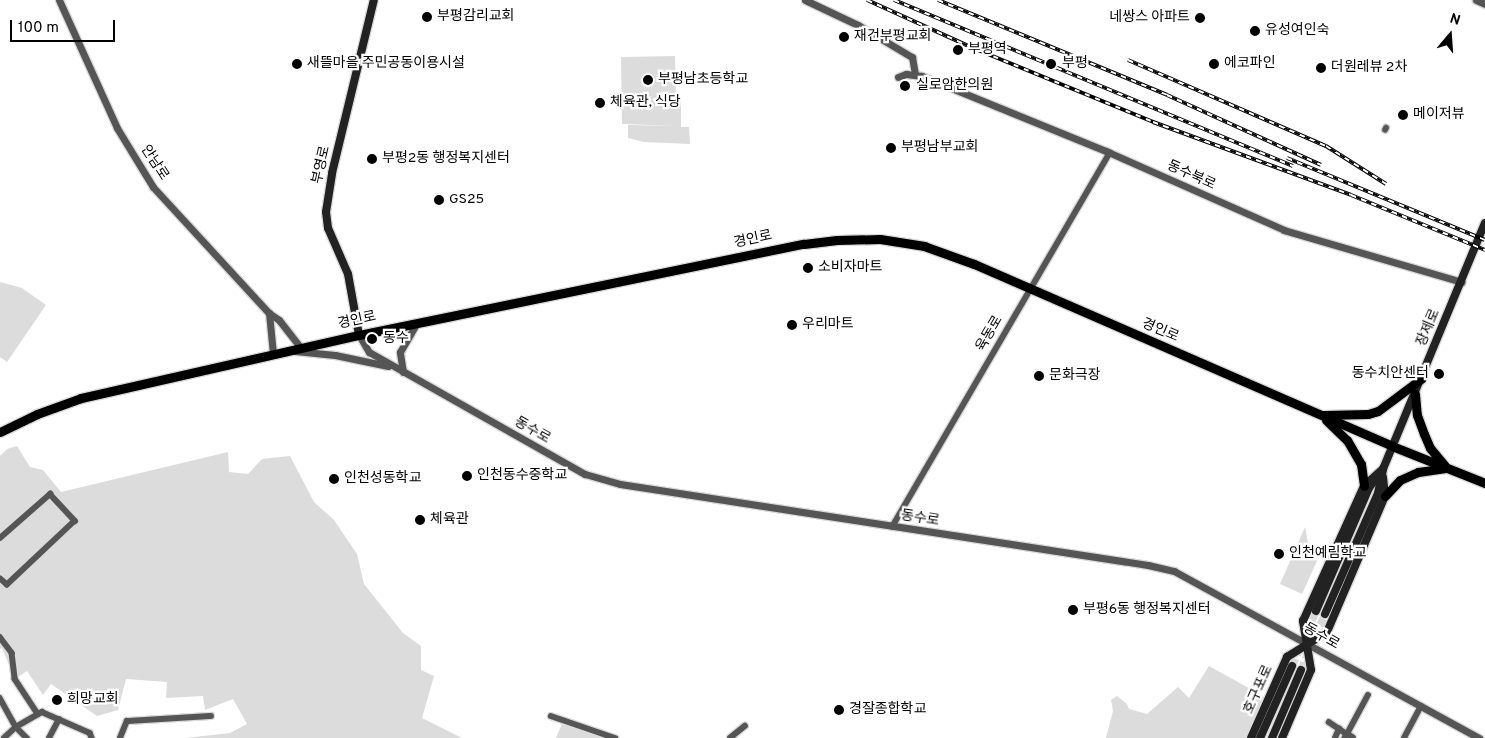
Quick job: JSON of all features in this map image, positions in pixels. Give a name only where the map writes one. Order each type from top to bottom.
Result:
[{"type":"main road","name":"부영로","points":[[358,335],[348,274],[328,228],[326,212],[332,173],[374,0]]},
{"type":"main road","name":"장제로","points":[[1316,611],[1369,488],[1382,469],[1415,394],[1485,223]]},
{"type":"main road","name":"경인로","points":[[0,432],[37,414],[82,398],[358,335],[800,244],[837,240],[880,239],[924,246],[974,264],[1392,446],[1485,483]]},
{"type":"main road","points":[[1321,415],[1368,414],[1378,411],[1421,378]]},
{"type":"main road","points":[[1415,394],[1417,416],[1430,448],[1447,468]]},
{"type":"main road","points":[[1321,415],[1347,440],[1362,464],[1364,486]]},
{"type":"main road","points":[[1385,496],[1400,480],[1418,472],[1447,468]]},
{"type":"main road","name":"장제로","points":[[1325,614],[1378,493],[1382,469]]},
{"type":"main road","points":[[1382,469],[1385,496]]},
{"type":"main road","points":[[1282,738],[1311,670],[1303,621],[1364,486],[1382,469]]},
{"type":"main road","name":"호구포로","points":[[1251,738],[1287,658],[1327,632],[1385,496]]},
{"type":"main road","name":"호구포로","points":[[1260,738],[1292,666]]},
{"type":"main road","points":[[1272,738],[1301,670]]},
{"type":"street","name":"안남로","points":[[60,0],[117,128],[153,187],[269,313],[279,320],[301,348]]},
{"type":"street","points":[[805,0],[858,25],[912,57],[915,74]]},
{"type":"street","points":[[1476,0],[1485,4]]},
{"type":"street","name":"동수북로","points":[[898,76],[915,74],[1110,154],[1284,230],[1462,282]]},
{"type":"street","name":"육동로","points":[[892,527],[1110,154]]},
{"type":"street","points":[[269,313],[273,354]]},
{"type":"street","points":[[403,372],[400,352],[417,323]]},
{"type":"street","name":"동수로","points":[[358,335],[369,352],[585,474],[620,484],[1148,565],[1174,571],[1479,738]]},
{"type":"street","points":[[290,350],[335,355],[396,368]]},
{"type":"street","points":[[0,538],[50,494],[75,521],[7,585],[1,581]]},
{"type":"street","points":[[0,637],[12,653],[16,679],[38,714]]},
{"type":"street","points":[[1346,736],[1368,695]]},
{"type":"street","points":[[0,698],[16,727],[27,738]]},
{"type":"street","points":[[1404,738],[1421,706]]},
{"type":"street","points":[[4,738],[16,727],[42,712],[90,733],[92,738]]},
{"type":"street","points":[[120,738],[127,721],[211,716]]},
{"type":"street","points":[[552,716],[615,738]]},
{"type":"street","points":[[49,738],[59,719]]},
{"type":"street","points":[[1329,722],[1346,736],[1353,738]]},
{"type":"street","points":[[730,738],[744,726]]},
{"type":"street","points":[[1334,738],[1338,729]]},
{"type":"shaded area","points":[[675,56],[676,97],[681,97],[681,127],[689,127],[690,144],[644,142],[628,138],[628,125],[677,126],[622,124],[621,57]]},
{"type":"shaded area","points":[[0,282],[22,288],[46,305],[7,362],[0,357]]},
{"type":"shaded area","points":[[17,446],[30,467],[43,470],[61,492],[228,452],[229,472],[248,474],[262,459],[290,456],[314,502],[334,520],[357,554],[364,584],[403,633],[421,646],[421,670],[434,676],[422,718],[462,738],[185,738],[230,733],[247,724],[233,699],[205,710],[203,696],[166,698],[167,682],[126,679],[118,710],[97,716],[51,684],[43,695],[27,671],[15,679],[2,648],[0,649],[0,456],[7,449]]},
{"type":"shaded area","points":[[1305,527],[1310,553],[1317,561],[1302,594],[1280,584]]},
{"type":"shaded area","points":[[1209,666],[1267,698],[1248,738],[1106,738],[1113,711],[1111,700],[1117,696],[1127,704],[1129,709],[1147,714],[1178,687],[1189,698]]},
{"type":"shaded area","points":[[562,724],[603,738],[556,738]]},
{"type":"tunnel","points":[[1292,666],[1316,611]]},
{"type":"tunnel","points":[[1301,670],[1325,614]]},
{"type":"railway","points":[[867,0],[973,48],[1153,122],[1351,195],[1485,250]]},
{"type":"railway","points":[[894,0],[1293,166]]},
{"type":"railway","points":[[938,0],[1167,95],[1321,165]]},
{"type":"railway","points":[[1128,60],[1326,146],[1386,184]]},
{"type":"railway","points":[[1287,158],[1485,240]]},
{"type":"place","name":"부평감리교회","points":[[427,17]]},
{"type":"place","name":"네쌍스 아파트","points":[[1200,18]]},
{"type":"place","name":"유성여인숙","points":[[1255,31]]},
{"type":"place","name":"재건부평교회","points":[[844,37]]},
{"type":"place","name":"부평역","points":[[958,50]]},
{"type":"place","name":"새뜰마을 주민공동이용시설","points":[[297,64]]},
{"type":"place","name":"부평","points":[[1051,64]]},
{"type":"place","name":"에코파인","points":[[1214,64]]},
{"type":"place","name":"더원레뷰 2차","points":[[1321,68]]},
{"type":"place","name":"부평남초등학교","points":[[648,80]]},
{"type":"place","name":"실로암한의원","points":[[905,86]]},
{"type":"place","name":"체육관, 식당","points":[[600,103]]},
{"type":"place","name":"메이저뷰","points":[[1403,115]]},
{"type":"place","name":"부평남부교회","points":[[891,148]]},
{"type":"place","name":"부평2동 행정복지센터","points":[[372,159]]},
{"type":"place","name":"GS25","points":[[439,200]]},
{"type":"place","name":"소비자마트","points":[[808,268]]},
{"type":"place","name":"우리마트","points":[[792,325]]},
{"type":"place","name":"동수","points":[[372,339]]},
{"type":"place","name":"동수치안센터","points":[[1439,374]]},
{"type":"place","name":"문화극장","points":[[1039,376]]},
{"type":"place","name":"인천동수중학교","points":[[467,476]]},
{"type":"place","name":"인천성동학교","points":[[334,479]]},
{"type":"place","name":"체육관","points":[[420,520]]},
{"type":"place","name":"인천예림학교","points":[[1279,554]]},
{"type":"place","name":"부평6동 행정복지센터","points":[[1073,610]]},
{"type":"place","name":"희망교회","points":[[57,700]]},
{"type":"place","name":"경잘종합학교","points":[[839,710]]}]
